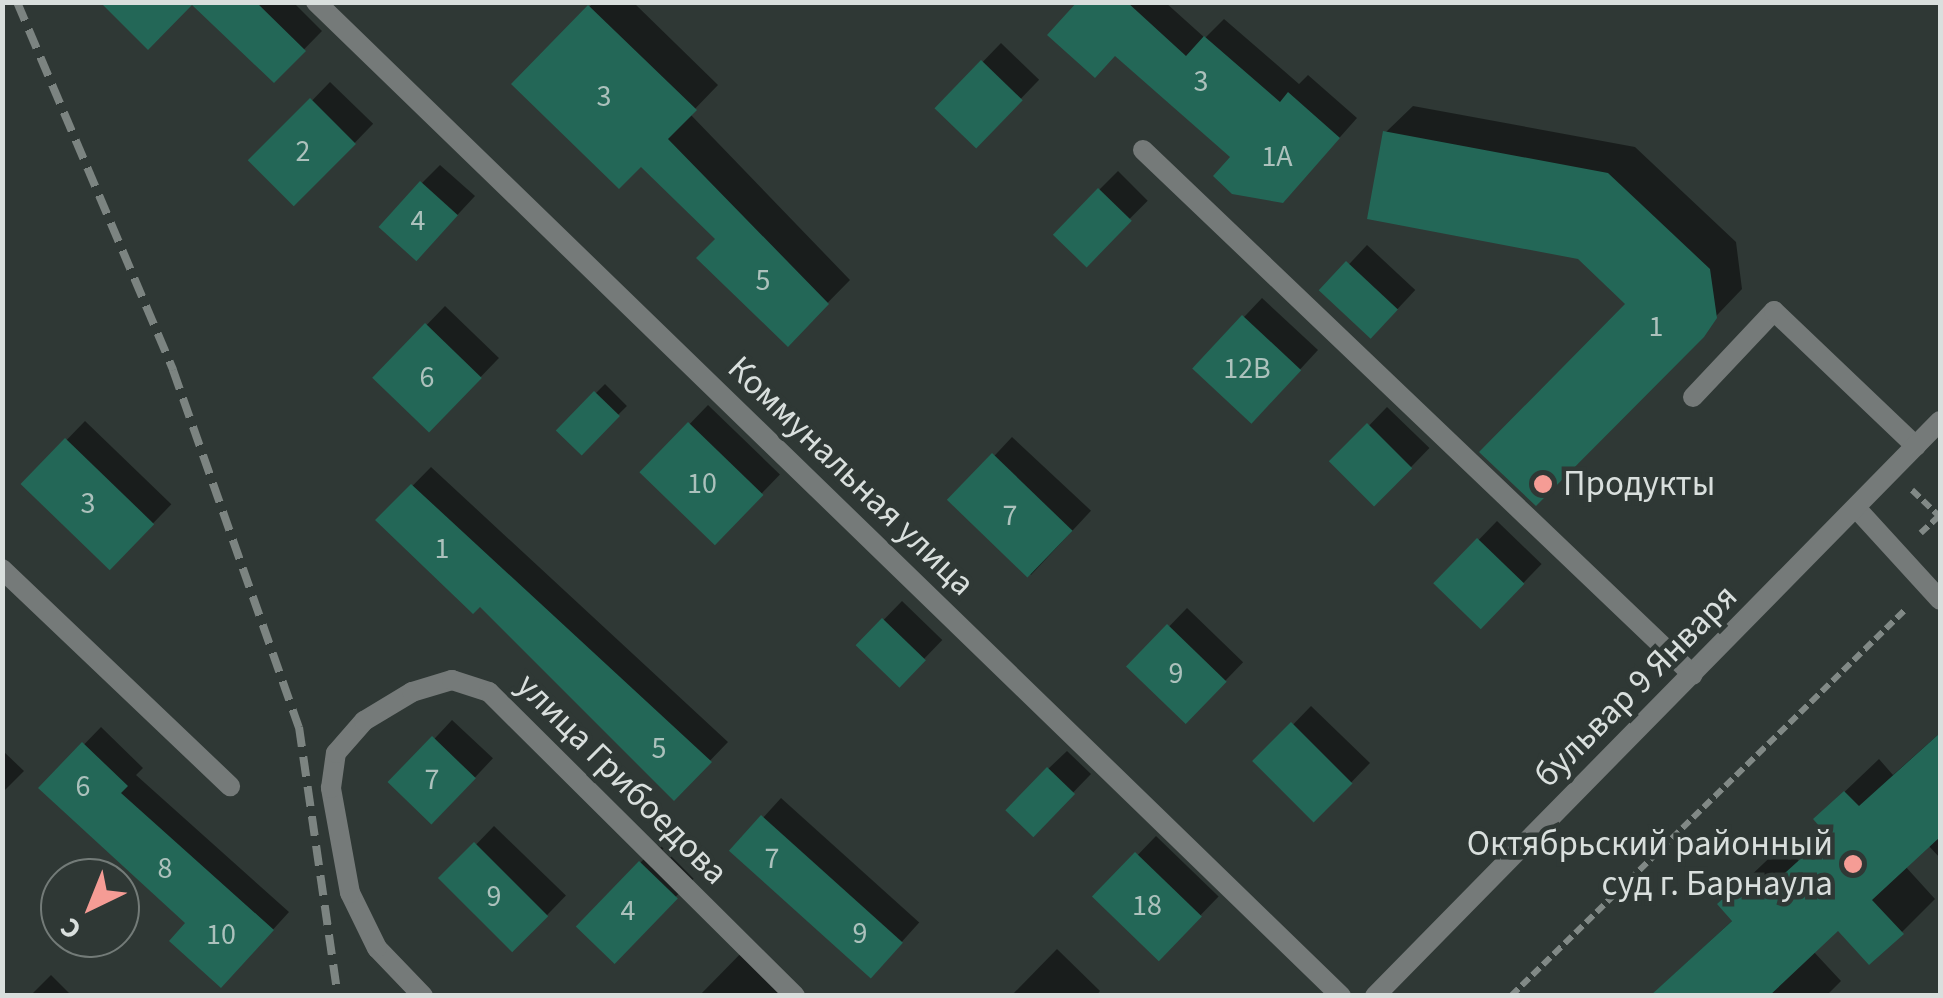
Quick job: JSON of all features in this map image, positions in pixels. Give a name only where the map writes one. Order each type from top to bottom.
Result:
[{"type":"street","name":"Коммунальная улица","points":[[316,2],[1341,996]]},
{"type":"street","points":[[1143,150],[1693,675]]},
{"type":"street","points":[[1693,397],[1774,311],[1916,446]]},
{"type":"street","name":"бульвар 9 Января","points":[[1375,996],[1940,421]]},
{"type":"street","points":[[1857,509],[1935,593]]},
{"type":"street","points":[[2,568],[230,786]]},
{"type":"street","name":"улица Грибоедова","points":[[423,996],[377,948],[350,893],[331,788],[336,754],[364,721],[412,692],[452,680],[490,692],[795,996]]},
{"type":"path","points":[[1511,996],[1935,593]]},
{"type":"building","points":[[100,2],[256,2],[306,51],[274,83],[192,5],[148,50]]},
{"type":"building","points":[[1077,2],[1127,2],[1186,56],[1204,36],[1280,102],[1288,92],[1340,138],[1283,203],[1232,194],[1213,176],[1230,157],[1115,56],[1095,78],[1047,35]]},
{"type":"building","points":[[588,5],[697,110],[668,139],[829,304],[788,347],[696,258],[715,239],[641,167],[619,189],[511,84]]},
{"type":"building","points":[[981,60],[1023,100],[976,148],[934,108]]},
{"type":"building","points":[[310,98],[356,144],[294,206],[248,160]]},
{"type":"building","points":[[1383,131],[1608,173],[1710,269],[1717,318],[1704,337],[1536,506],[1479,452],[1625,304],[1578,259],[1367,219]]},
{"type":"building","points":[[420,181],[458,215],[416,261],[379,227]]},
{"type":"building","points":[[1098,188],[1132,221],[1087,267],[1053,235]]},
{"type":"building","points":[[1346,261],[1398,309],[1371,339],[1319,290]]},
{"type":"building","points":[[1242,315],[1301,370],[1251,424],[1192,368]]},
{"type":"building","points":[[425,323],[482,378],[429,433],[372,378]]},
{"type":"building","points":[[594,391],[620,416],[582,456],[556,431]]},
{"type":"building","points":[[688,422],[764,495],[715,545],[639,472]]},
{"type":"building","points":[[1367,423],[1412,468],[1374,506],[1329,461]]},
{"type":"building","points":[[65,438],[154,524],[110,570],[21,484]]},
{"type":"building","points":[[992,453],[1073,531],[1027,578],[947,500]]},
{"type":"building","points":[[411,484],[712,762],[674,801],[480,607],[473,614],[375,520]]},
{"type":"building","points":[[1477,538],[1524,584],[1481,629],[1433,583]]},
{"type":"building","points":[[882,618],[926,660],[899,688],[856,645]]},
{"type":"building","points":[[1167,624],[1227,682],[1186,724],[1126,666]]},
{"type":"building","points":[[1291,722],[1353,784],[1314,822],[1252,761]]},
{"type":"building","name":"Октябрьский районный суд г. Барнаула","points":[[1940,733],[1940,837],[1872,900],[1904,934],[1869,965],[1838,931],[1769,996],[1650,996],[1732,921],[1717,904],[1749,875],[1764,892],[1827,835],[1813,819],[1844,791],[1859,806]]},
{"type":"building","points":[[432,736],[476,778],[431,824],[388,782]]},
{"type":"building","points":[[82,742],[128,786],[121,793],[274,930],[221,988],[169,941],[185,923],[140,882],[140,858],[114,858],[38,788]]},
{"type":"building","points":[[1047,767],[1075,794],[1033,837],[1005,810]]},
{"type":"building","points":[[761,815],[903,943],[871,978],[729,851]]},
{"type":"building","points":[[474,842],[548,916],[512,952],[438,878]]},
{"type":"building","points":[[1135,852],[1202,917],[1159,961],[1092,897]]},
{"type":"building","points":[[639,861],[678,899],[615,964],[576,926]]},
{"type":"railway","points":[[17,2],[173,370],[299,727],[338,996]]},
{"type":"place","name":"Продукты","points":[[1543,484]]},
{"type":"place","name":"Октябрьский районный суд г. Барнаула","points":[[1853,864]]}]
